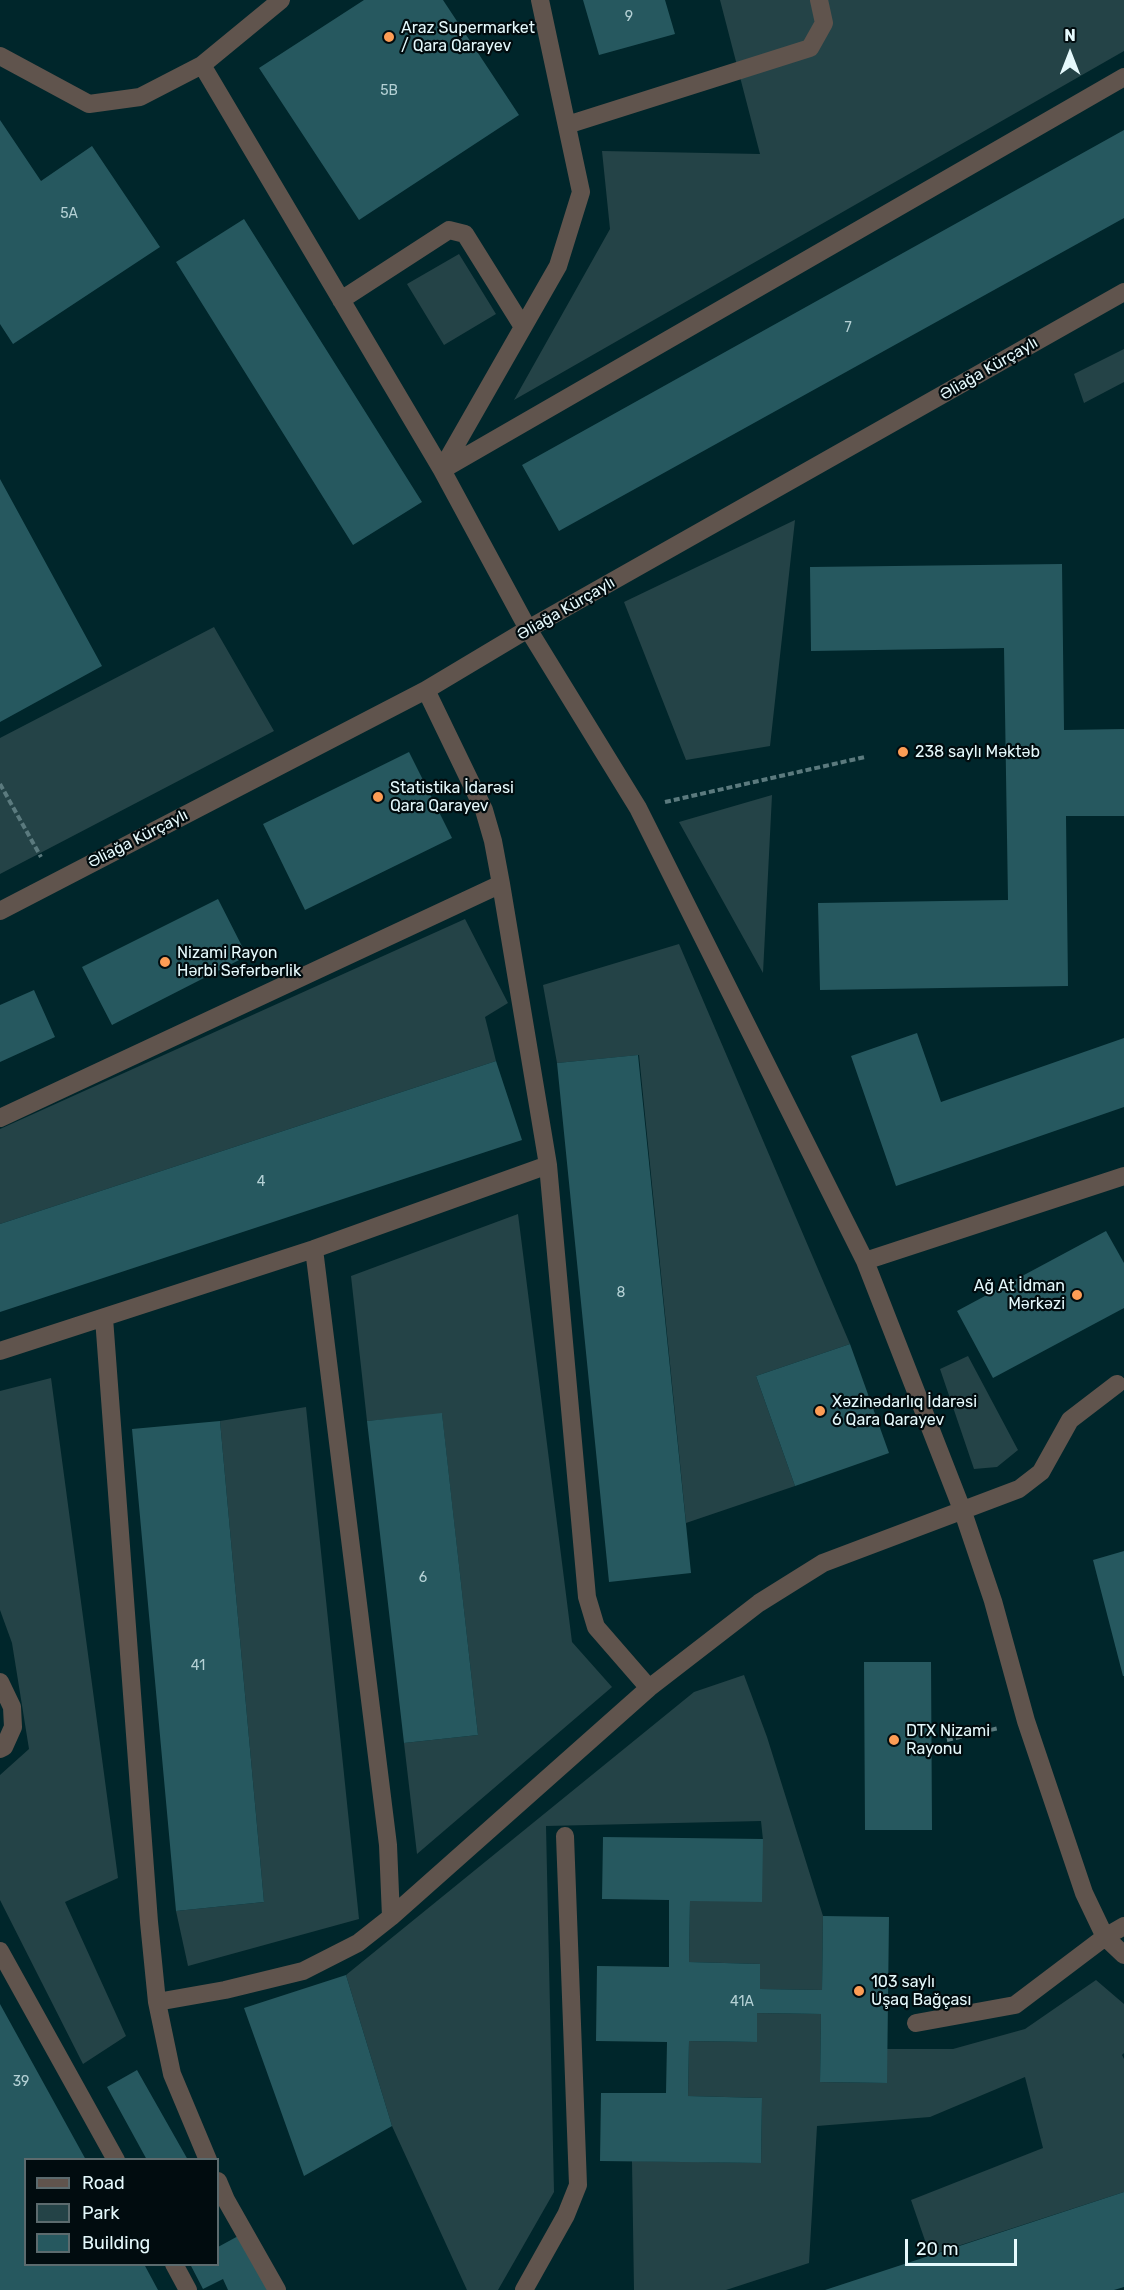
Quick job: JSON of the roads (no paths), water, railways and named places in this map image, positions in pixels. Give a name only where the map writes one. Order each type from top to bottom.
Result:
[{"type":"street","points":[[0,56],[89,104],[140,97],[202,65],[281,0]]},
{"type":"street","points":[[442,470],[558,266],[581,192],[540,0]]},
{"type":"street","points":[[567,124],[810,48],[824,23],[819,0]]},
{"type":"street","points":[[202,65],[442,470],[528,629],[638,808],[865,1261],[963,1512],[993,1601],[1026,1721],[1084,1893],[1106,1937],[1124,1955]]},
{"type":"street","points":[[442,470],[1124,77]]},
{"type":"street","points":[[341,300],[449,230],[465,234],[523,327]]},
{"type":"street","name":"Əliağa Kürçaylı","points":[[0,911],[426,690],[528,629],[1124,292]]},
{"type":"street","points":[[426,690],[484,810],[493,841],[501,884],[548,1165],[587,1597],[596,1627],[650,1688]]},
{"type":"street","points":[[0,1118],[501,884]]},
{"type":"street","points":[[0,1350],[314,1248],[548,1165]]},
{"type":"street","points":[[865,1261],[1124,1176]]},
{"type":"street","points":[[314,1248],[388,1845],[391,1917]]},
{"type":"street","points":[[104,1318],[157,2002],[172,2074],[207,2158]]},
{"type":"street","points":[[157,2002],[225,1990],[303,1971],[358,1943],[391,1917],[650,1688],[759,1603],[823,1563],[1019,1489],[1041,1472],[1070,1420],[1117,1384]]},
{"type":"street","points":[[0,1682],[12,1707],[13,1727],[4,1747],[0,1749]]},
{"type":"street","points":[[524,2290],[566,2215],[578,2186],[565,1836]]},
{"type":"street","points":[[916,2023],[1015,2005],[1124,1926]]},
{"type":"street","points":[[0,1951],[115,2158]]},
{"type":"street","points":[[219,2183],[277,2290]]},
{"type":"street","points":[[175,2266],[188,2290]]},
{"type":"place","name":"Araz Supermarket / Qara Qarayev","points":[[389,37]]},
{"type":"place","name":"238 saylı Məktəb","points":[[903,752]]},
{"type":"place","name":"Statistika İdarəsi Qara Qarayev","points":[[378,797]]},
{"type":"place","name":"Nizami Rayon Hərbi Səfərbərlik","points":[[165,962]]},
{"type":"place","name":"Ağ At İdman Mərkəzi","points":[[1077,1295]]},
{"type":"place","name":"Xəzinədarlıq İdarəsi 6 Qara Qarayev","points":[[820,1411]]},
{"type":"place","name":"DTX Nizami Rayonu","points":[[894,1740]]},
{"type":"place","name":"103 saylı Uşaq Bağçası","points":[[859,1991]]}]
